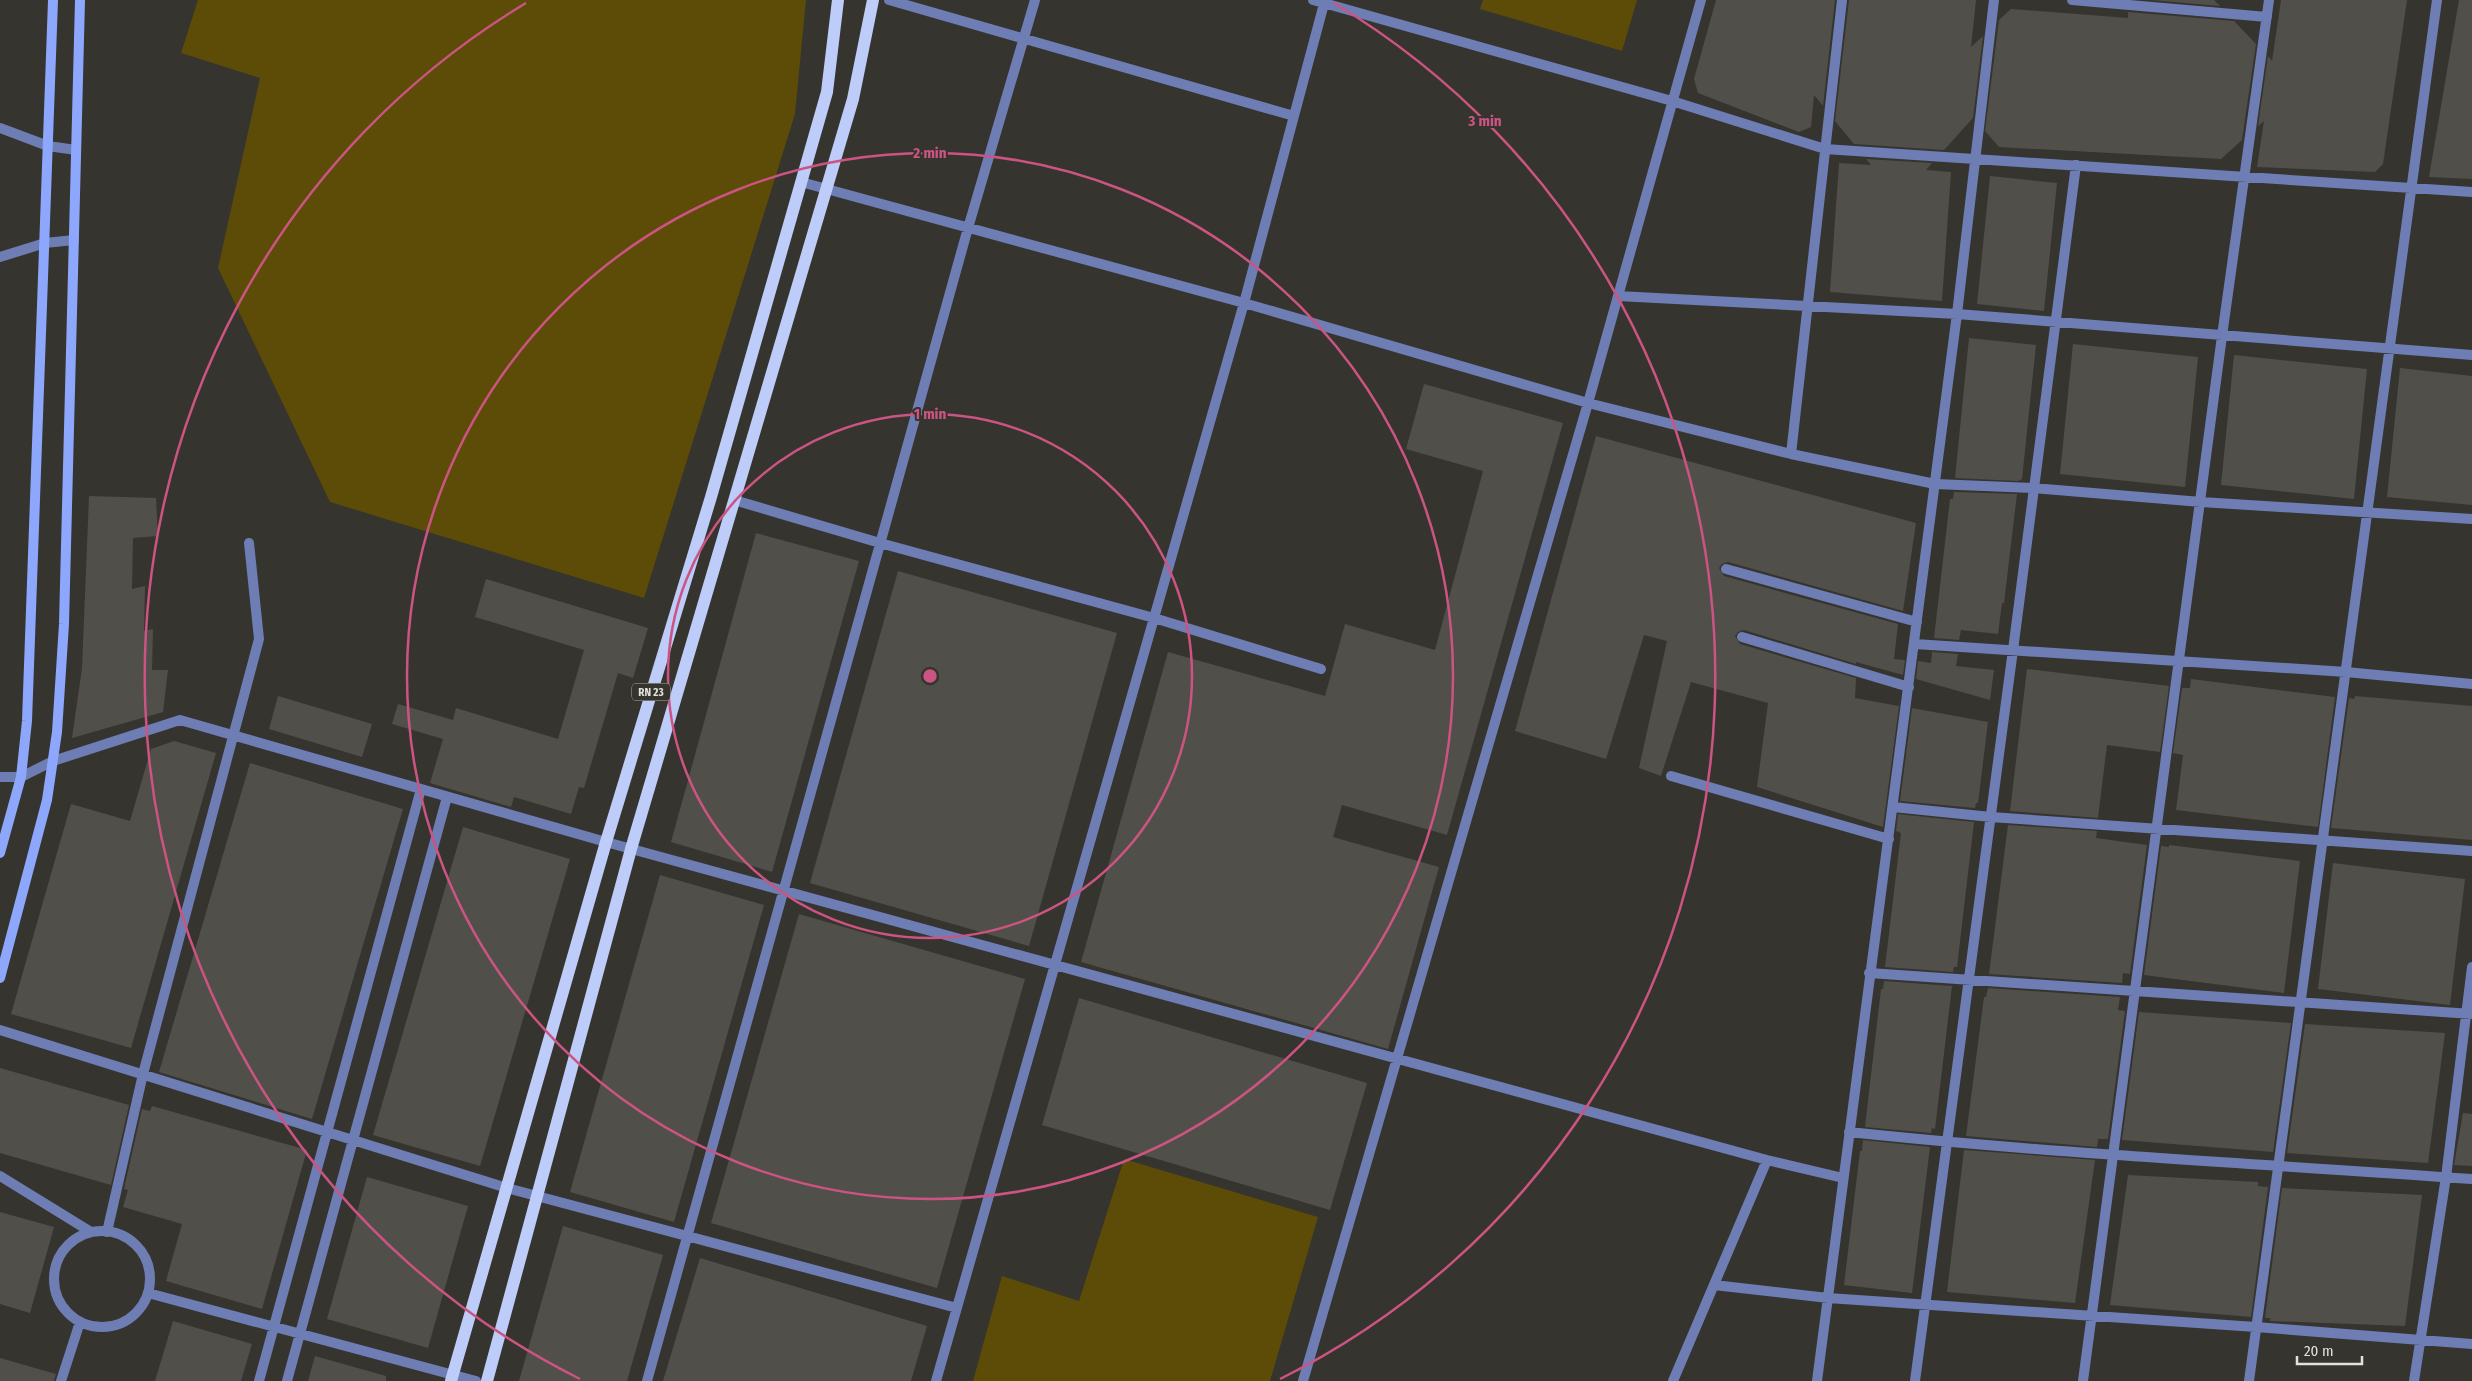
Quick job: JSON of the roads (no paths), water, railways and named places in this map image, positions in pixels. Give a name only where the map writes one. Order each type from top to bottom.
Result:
[{"type":"main road","points":[[0,853],[21,777],[27,721],[53,0]]},
{"type":"main road","points":[[0,978],[47,800],[57,732],[64,624],[80,0]]},
{"type":"main road","name":"RN 23","points":[[452,1378],[606,842],[710,497],[827,92],[838,0]]},
{"type":"main road","name":"RN 23","points":[[487,1381],[539,1195],[631,849],[853,99],[873,0]]},
{"type":"street","points":[[889,0],[1294,116]]},
{"type":"street","points":[[647,1381],[968,228],[1035,0]]},
{"type":"street","points":[[1312,0],[1672,101],[1825,149],[2472,192]]},
{"type":"street","points":[[1303,1381],[1588,403],[1701,0]]},
{"type":"street","points":[[1791,454],[1842,0]]},
{"type":"street","points":[[1817,1381],[1869,973],[1894,807],[1915,644],[1957,314],[1994,0]]},
{"type":"street","points":[[2072,0],[2267,17]]},
{"type":"street","points":[[2083,1381],[2222,336],[2269,0]]},
{"type":"street","points":[[2248,1381],[2437,0]]},
{"type":"street","points":[[936,1381],[1244,303],[1324,2]]},
{"type":"street","points":[[0,128],[48,146],[76,150]]},
{"type":"street","points":[[1915,1381],[2076,165]]},
{"type":"street","points":[[800,182],[1244,303],[1588,403],[1791,454],[1935,484],[2033,488],[2201,502],[2472,519]]},
{"type":"street","points":[[0,257],[45,243],[74,240]]},
{"type":"street","points":[[1618,296],[1957,314],[2390,350],[2472,355]]},
{"type":"street","points":[[734,500],[880,543],[1154,618],[1321,669]]},
{"type":"street","points":[[108,1232],[143,1074],[260,639],[248,544]]},
{"type":"street","points":[[1726,569],[1917,622]]},
{"type":"street","points":[[1742,637],[1909,687]]},
{"type":"street","points":[[1915,644],[2346,672],[2472,684]]},
{"type":"street","points":[[0,777],[21,777],[53,761],[180,720],[233,737],[631,849],[1397,1057],[1767,1160],[1843,1178]]},
{"type":"street","points":[[1671,776],[1889,839]]},
{"type":"street","points":[[259,1381],[421,789]]},
{"type":"street","points":[[287,1381],[447,797]]},
{"type":"street","points":[[1894,807],[1991,816],[2472,850]]},
{"type":"street","points":[[2414,1381],[2469,1014],[2472,967]]},
{"type":"street","points":[[1869,973],[2469,1014]]},
{"type":"street","points":[[0,1030],[507,1188],[957,1308]]},
{"type":"street","points":[[1849,1132],[1946,1142],[2113,1155],[2472,1179]]},
{"type":"street","points":[[1673,1381],[1767,1160]]},
{"type":"street","points":[[0,1176],[91,1232]]},
{"type":"street","points":[[91,1232],[108,1232],[123,1236],[137,1246],[142,1253],[146,1260],[150,1277],[148,1293],[140,1309],[127,1320],[112,1327],[95,1327],[80,1322],[67,1312],[58,1298],[54,1282],[56,1265],[63,1250],[76,1239],[91,1232]]},
{"type":"street","points":[[1714,1285],[1828,1298],[2256,1326],[2472,1344]]},
{"type":"street","points":[[148,1293],[300,1333],[452,1378],[476,1381]]},
{"type":"street","points":[[61,1381],[80,1322]]}]
